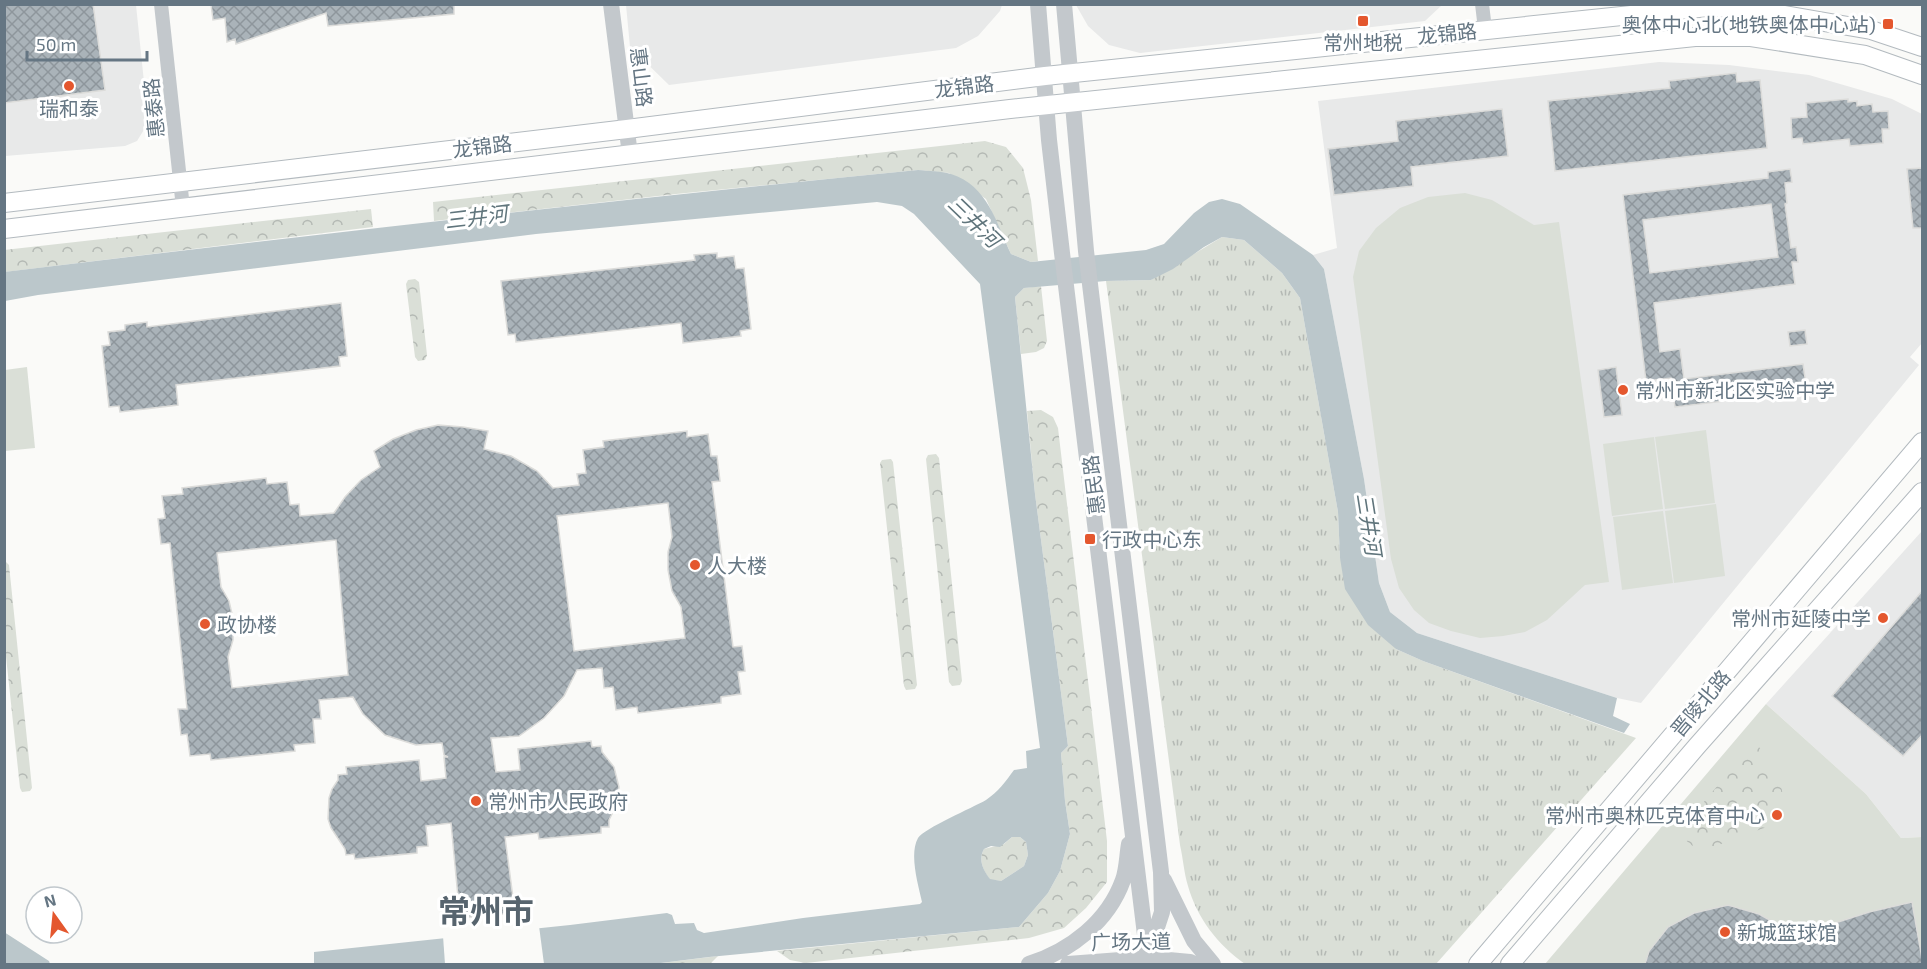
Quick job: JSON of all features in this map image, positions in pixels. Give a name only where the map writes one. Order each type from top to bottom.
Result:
[{"type":"main road","name":"龙锦路","points":[[4,203],[627,129],[1045,76],[1708,7],[1748,7],[1871,30],[1923,47]]},
{"type":"main road","name":"龙锦路","points":[[4,229],[1072,102],[1695,37],[1751,37],[1865,55],[1923,75]]},
{"type":"main road","name":"晋陵北路","points":[[1478,964],[1923,442]]},
{"type":"main road","name":"晋陵北路","points":[[1510,964],[1697,746],[1923,492]]},
{"type":"street","name":"惠泰路","points":[[161,4],[183,207]]},
{"type":"street","name":"惠山路","points":[[611,4],[630,155]]},
{"type":"street","name":"惠民路","points":[[1038,4],[1062,253],[1132,825],[1144,962]]},
{"type":"street","name":"惠民路","points":[[1064,4],[1086,251],[1161,872],[1162,912],[1144,962]]},
{"type":"street","points":[[1482,4],[1485,29]]},
{"type":"street","points":[[1029,964],[1047,959],[1080,940],[1107,911],[1123,880],[1132,825]]},
{"type":"street","points":[[1161,872],[1189,932],[1213,964]]},
{"type":"street","name":"广场大道","points":[[1068,964],[1144,962],[1190,962],[1194,964]]},
{"type":"shaded area","points":[[626,4],[1002,5],[1000,11],[978,36],[956,48],[669,85],[630,47]]},
{"type":"shaded area","points":[[5,5],[136,5],[147,111],[145,128],[137,141],[125,146],[5,156]]},
{"type":"shaded area","points":[[1076,5],[1442,5],[1425,21],[1140,53],[1109,45],[1088,26]]},
{"type":"shaded area","name":"常州市新北区实验中学","points":[[1659,62],[1729,65],[1809,75],[1892,99],[1922,114],[1922,343],[1910,357],[1919,365],[1641,703],[1617,698],[1417,633],[1390,612],[1379,583],[1364,479],[1324,269],[1313,255],[1337,248],[1318,101]]},
{"type":"shaded area","name":"常州市延陵中学","points":[[1922,531],[1922,837],[1901,838],[1866,794],[1766,704]]},
{"type":"green space","points":[[985,141],[1006,147],[1023,168],[1031,200],[1038,261],[1031,262],[1011,254],[986,199],[949,173],[918,170],[434,221],[433,202]]},
{"type":"green space","points":[[1465,193],[1492,200],[1534,225],[1559,222],[1609,582],[1585,585],[1547,620],[1525,632],[1480,638],[1429,623],[1414,610],[1399,588],[1391,559],[1353,277],[1359,251],[1376,228],[1400,208],[1428,197]]},
{"type":"green space","points":[[371,209],[373,227],[5,272],[4,250]]},
{"type":"green space","points":[[1222,237],[1244,240],[1282,273],[1300,298],[1338,512],[1340,558],[1396,649],[1423,661],[1636,738],[1436,964],[1245,964],[1217,939],[1203,920],[1192,898],[1185,876],[1106,281],[1151,280]]},
{"type":"green space","points":[[415,279],[419,282],[427,355],[425,360],[418,361],[415,357],[406,284],[408,280]]},
{"type":"green space","points":[[1041,286],[1047,341],[1044,348],[1036,352],[1021,354],[1015,297],[1024,288]]},
{"type":"green space","points":[[27,367],[35,448],[5,451],[5,370]]},
{"type":"green space","points":[[1041,410],[1053,417],[1058,428],[1107,841],[1107,882],[1086,908],[1064,928],[1029,938],[806,963],[790,960],[777,951],[1019,927],[1048,893],[1060,871],[1070,834],[1061,753],[1068,746],[1035,494],[1027,411]]},
{"type":"green space","points":[[1706,430],[1715,503],[1665,509],[1655,437]]},
{"type":"green space","points":[[1654,437],[1663,509],[1612,516],[1603,444]]},
{"type":"green space","points":[[936,454],[939,458],[962,681],[960,685],[952,686],[949,682],[926,459],[928,455]]},
{"type":"green space","points":[[891,459],[917,685],[915,689],[906,690],[880,463],[882,460]]},
{"type":"green space","points":[[1716,504],[1725,576],[1674,583],[1665,511]]},
{"type":"green space","points":[[1663,511],[1673,583],[1622,590],[1613,517]]},
{"type":"green space","points":[[5,561],[9,565],[32,788],[30,791],[22,792],[5,647]]},
{"type":"green space","name":"常州市奥林匹克体育中心","points":[[1766,704],[1866,794],[1901,838],[1922,837],[1922,964],[1545,964]]},
{"type":"green space","points":[[1758,745],[1781,785],[1784,802],[1780,822],[1708,849],[1695,848],[1682,837],[1682,828],[1750,747]]},
{"type":"green space","points":[[1012,837],[1020,837],[1026,842],[1028,855],[1024,866],[1001,881],[990,880],[982,865],[981,857],[984,849],[1004,844]]},
{"type":"green space","points":[[718,956],[710,964],[653,964]]},
{"type":"water","name":"三井河","points":[[918,170],[951,174],[974,187],[982,196],[1011,254],[1031,262],[1146,250],[1164,244],[1194,213],[1209,202],[1222,199],[1240,204],[1313,255],[1324,269],[1364,479],[1379,583],[1390,612],[1417,633],[1617,698],[1613,716],[1630,724],[1624,733],[1423,661],[1396,649],[1368,625],[1345,589],[1340,558],[1338,512],[1300,298],[1282,273],[1244,240],[1222,237],[1173,269],[1151,280],[1106,281],[1024,288],[1015,297],[1035,494],[1068,746],[1061,753],[1070,834],[1060,871],[1048,893],[1019,927],[653,964],[307,964],[314,963],[314,952],[667,913],[672,915],[675,924],[694,923],[697,930],[704,933],[922,902],[914,861],[918,838],[949,818],[990,797],[1014,770],[1027,768],[1026,751],[1040,748],[980,284],[914,214],[902,206],[877,202],[536,234],[38,295],[5,301],[4,272],[461,218]],"holes":[[[1012,837],[1020,837],[1026,842],[1028,855],[1024,866],[1001,881],[990,879],[982,865],[981,857],[984,849],[991,846],[1000,847]]]},
{"type":"water","points":[[4,932],[49,961],[50,964],[5,964]]},
{"type":"pier","points":[[539,926],[544,964],[445,964],[443,936]]},
{"type":"building","points":[[4,4],[93,4],[105,90],[4,103]]},
{"type":"building","points":[[211,4],[454,4],[454,14],[328,26],[326,13],[236,44],[235,39],[227,42],[225,18],[213,20]]},
{"type":"building","points":[[1736,73],[1737,82],[1760,80],[1767,148],[1555,171],[1548,101],[1670,88],[1669,81]]},
{"type":"building","points":[[1848,99],[1848,102],[1857,101],[1857,106],[1872,104],[1873,112],[1888,111],[1889,129],[1882,129],[1883,143],[1850,146],[1849,139],[1803,144],[1802,138],[1792,139],[1791,118],[1807,117],[1806,103]]},
{"type":"building","points":[[1502,109],[1508,156],[1411,167],[1413,186],[1334,195],[1328,149],[1398,141],[1396,121]]},
{"type":"building","points":[[1923,168],[1923,228],[1913,228],[1907,169]]},
{"type":"building","points":[[1790,169],[1792,182],[1785,183],[1787,203],[1785,204],[1791,248],[1796,247],[1798,262],[1792,262],[1795,284],[1654,303],[1660,352],[1680,349],[1684,379],[1803,364],[1807,391],[1675,407],[1671,378],[1646,381],[1623,195],[1768,178],[1768,172]],"holes":[[[1771,204],[1778,257],[1650,273],[1643,220]]]},
{"type":"building","points":[[717,253],[717,258],[734,256],[736,269],[744,268],[751,329],[740,331],[741,336],[683,343],[681,323],[516,342],[515,334],[508,335],[501,281],[695,260],[694,255]]},
{"type":"building","points":[[341,303],[347,356],[339,357],[340,366],[176,385],[178,405],[120,412],[119,406],[109,407],[102,346],[110,345],[108,332],[125,330],[125,325],[147,322],[147,327]]},
{"type":"building","points":[[1805,330],[1807,344],[1790,346],[1788,332]]},
{"type":"building","points":[[1616,367],[1622,415],[1604,417],[1598,370]]},
{"type":"building","points":[[438,425],[488,431],[484,449],[511,456],[537,471],[553,488],[579,485],[577,474],[586,473],[583,450],[604,447],[603,441],[687,431],[687,437],[708,434],[711,456],[717,456],[720,481],[712,482],[733,647],[742,646],[745,671],[738,672],[741,694],[721,697],[721,703],[638,713],[637,707],[616,710],[613,687],[604,688],[602,668],[577,670],[564,696],[544,718],[519,736],[491,738],[496,772],[520,770],[518,749],[591,741],[592,747],[601,746],[602,752],[614,767],[619,787],[609,827],[601,827],[601,833],[539,839],[538,833],[505,837],[515,913],[460,918],[451,823],[426,826],[428,846],[417,847],[417,853],[355,859],[354,854],[346,855],[345,849],[331,828],[328,819],[329,798],[338,780],[338,775],[347,774],[346,767],[419,760],[421,781],[446,778],[444,757],[448,757],[444,755],[442,743],[416,745],[385,735],[363,714],[353,697],[319,700],[321,719],[313,719],[315,743],[294,745],[295,751],[211,760],[210,754],[190,756],[187,734],[181,735],[178,709],[187,709],[170,543],[161,544],[158,519],[165,518],[162,496],[183,494],[182,488],[266,478],[267,484],[287,482],[290,505],[299,504],[300,516],[334,513],[361,480],[380,467],[374,451],[393,439]],"holes":[[[668,503],[672,537],[668,552],[668,570],[672,591],[681,607],[685,638],[574,651],[557,516]],[[336,540],[348,675],[232,688],[228,657],[233,640],[233,618],[229,601],[221,587],[217,553]]]},
{"type":"building","points":[[1923,590],[1923,734],[1903,756],[1832,696]]},
{"type":"building","points":[[1912,902],[1923,964],[1645,964],[1649,951],[1668,927],[1694,913],[1728,905],[1759,914],[1782,927],[1792,937],[1869,912]]},
{"type":"place","name":"常州地税","points":[[1363,21]]},
{"type":"place","name":"奥体中心北(地铁奥体中心站)","points":[[1888,24]]},
{"type":"place","name":"瑞和泰","points":[[69,86]]},
{"type":"place","name":"常州市新北区实验中学","points":[[1623,390]]},
{"type":"place","name":"行政中心东","points":[[1090,539]]},
{"type":"place","name":"人大楼","points":[[695,565]]},
{"type":"place","name":"常州市延陵中学","points":[[1883,618]]},
{"type":"place","name":"政协楼","points":[[205,624]]},
{"type":"place","name":"常州市人民政府","points":[[476,801]]},
{"type":"place","name":"常州市奥林匹克体育中心","points":[[1777,815]]},
{"type":"place","name":"新城篮球馆","points":[[1725,932]]},
{"type":"district","name":"常州市","points":[[486,910]]}]
